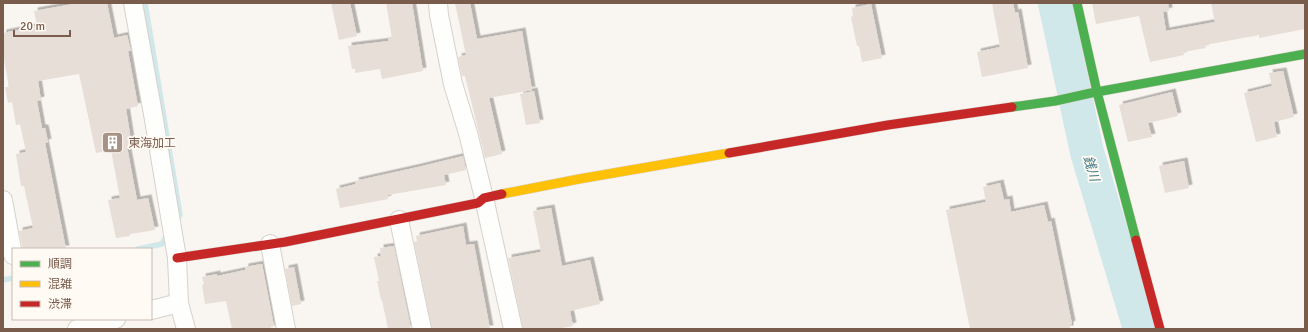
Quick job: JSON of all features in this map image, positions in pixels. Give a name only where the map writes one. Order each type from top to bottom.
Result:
[{"type":"street","points":[[133,3],[177,258],[179,303],[186,329]]},
{"type":"street","points":[[438,3],[453,84],[468,133],[484,198],[513,329]]},
{"type":"street","points":[[1077,3],[1094,93],[1160,329]]},
{"type":"street","points":[[177,258],[270,244],[399,220],[478,203],[484,198],[579,179],[820,136],[1094,93],[1305,54]]},
{"type":"street","points":[[3,200],[12,250]]},
{"type":"street","points":[[399,220],[422,329]]},
{"type":"street","points":[[270,244],[286,329]]},
{"type":"street","points":[[152,310],[179,303]]},
{"type":"street","points":[[77,329],[112,320]]},
{"type":"building","points":[[79,3],[107,3],[114,38],[127,35],[131,51],[128,51],[138,106],[126,109],[132,147],[127,147],[137,200],[148,198],[155,230],[116,238],[108,200],[120,198],[111,150],[96,153],[79,74],[38,81],[41,100],[37,101],[42,128],[45,128],[48,142],[45,143],[66,248],[23,248],[19,231],[33,228],[24,186],[21,186],[16,154],[26,152],[20,124],[16,125],[12,102],[8,103],[5,87],[9,87],[3,54],[3,33],[37,26],[34,11]]},
{"type":"building","points":[[331,3],[350,3],[357,36],[339,40]]},
{"type":"building","points":[[386,3],[412,3],[423,71],[382,79],[380,69],[355,73],[355,69],[352,69],[348,46],[389,41],[388,39],[392,38]]},
{"type":"building","points":[[455,3],[470,3],[477,39],[522,31],[532,90],[489,98],[502,154],[485,158],[465,76],[462,76],[458,57],[466,55]]},
{"type":"building","points":[[992,3],[1013,3],[1015,13],[1018,12],[1028,68],[982,77],[977,52],[1000,47]]},
{"type":"building","points":[[1092,3],[1168,3],[1169,11],[1163,12],[1166,31],[1215,22],[1211,3],[1305,3],[1305,29],[1259,38],[1259,35],[1205,45],[1206,48],[1183,52],[1184,55],[1150,62],[1139,16],[1096,24]]},
{"type":"building","points":[[871,4],[882,58],[862,62],[851,17],[853,16],[852,8]]},
{"type":"building","points":[[1283,71],[1294,117],[1274,122],[1277,137],[1256,142],[1244,93],[1272,86],[1269,73]]},
{"type":"building","points":[[534,91],[540,123],[526,125],[520,94]]},
{"type":"building","points":[[1172,92],[1178,116],[1148,123],[1152,137],[1128,142],[1119,105]]},
{"type":"building","points":[[463,156],[466,170],[444,175],[446,185],[388,195],[388,199],[340,208],[336,189],[356,184],[355,181]]},
{"type":"building","points":[[1184,161],[1189,188],[1165,193],[1159,166]]},
{"type":"building","points":[[1000,183],[1004,200],[1009,199],[1011,212],[1044,205],[1048,222],[1051,221],[1072,324],[1070,325],[1070,329],[970,329],[946,210],[986,202],[983,187]]},
{"type":"building","points":[[551,208],[562,266],[590,260],[600,304],[570,311],[573,326],[557,329],[523,329],[508,258],[541,252],[533,211]]},
{"type":"building","points":[[463,226],[466,245],[474,244],[490,329],[432,329],[414,242],[417,241],[416,236]]},
{"type":"building","points":[[394,246],[411,329],[388,329],[377,281],[379,281],[374,257],[381,256],[380,248]]},
{"type":"building","points":[[262,264],[274,326],[271,327],[271,329],[232,329],[226,301],[205,304],[202,285],[204,284],[202,277],[217,274],[217,276],[245,270],[245,267]]},
{"type":"building","points":[[294,267],[301,304],[292,306],[285,269]]},
{"type":"waterway","points":[[145,3],[180,215],[175,222]]},
{"type":"waterway","name":"銭川","points":[[1055,3],[1087,152],[1140,329]]},
{"type":"waterway","points":[[143,248],[162,244],[169,232]]},
{"type":"waterway","points":[[3,280],[12,278]]},
{"type":"traffic: fast","points":[[1077,3],[1097,92],[1136,240]]},
{"type":"traffic: fast","points":[[1012,107],[1055,101],[1091,93],[1305,54]]},
{"type":"traffic: slow","points":[[502,194],[729,153]]},
{"type":"traffic: jam","points":[[729,153],[888,125],[1012,107]]},
{"type":"traffic: jam","points":[[177,258],[285,242],[478,203],[484,198],[502,194]]},
{"type":"traffic: jam","points":[[1136,240],[1160,329]]},
{"type":"place","name":"東海加工","points":[[113,143]]}]
